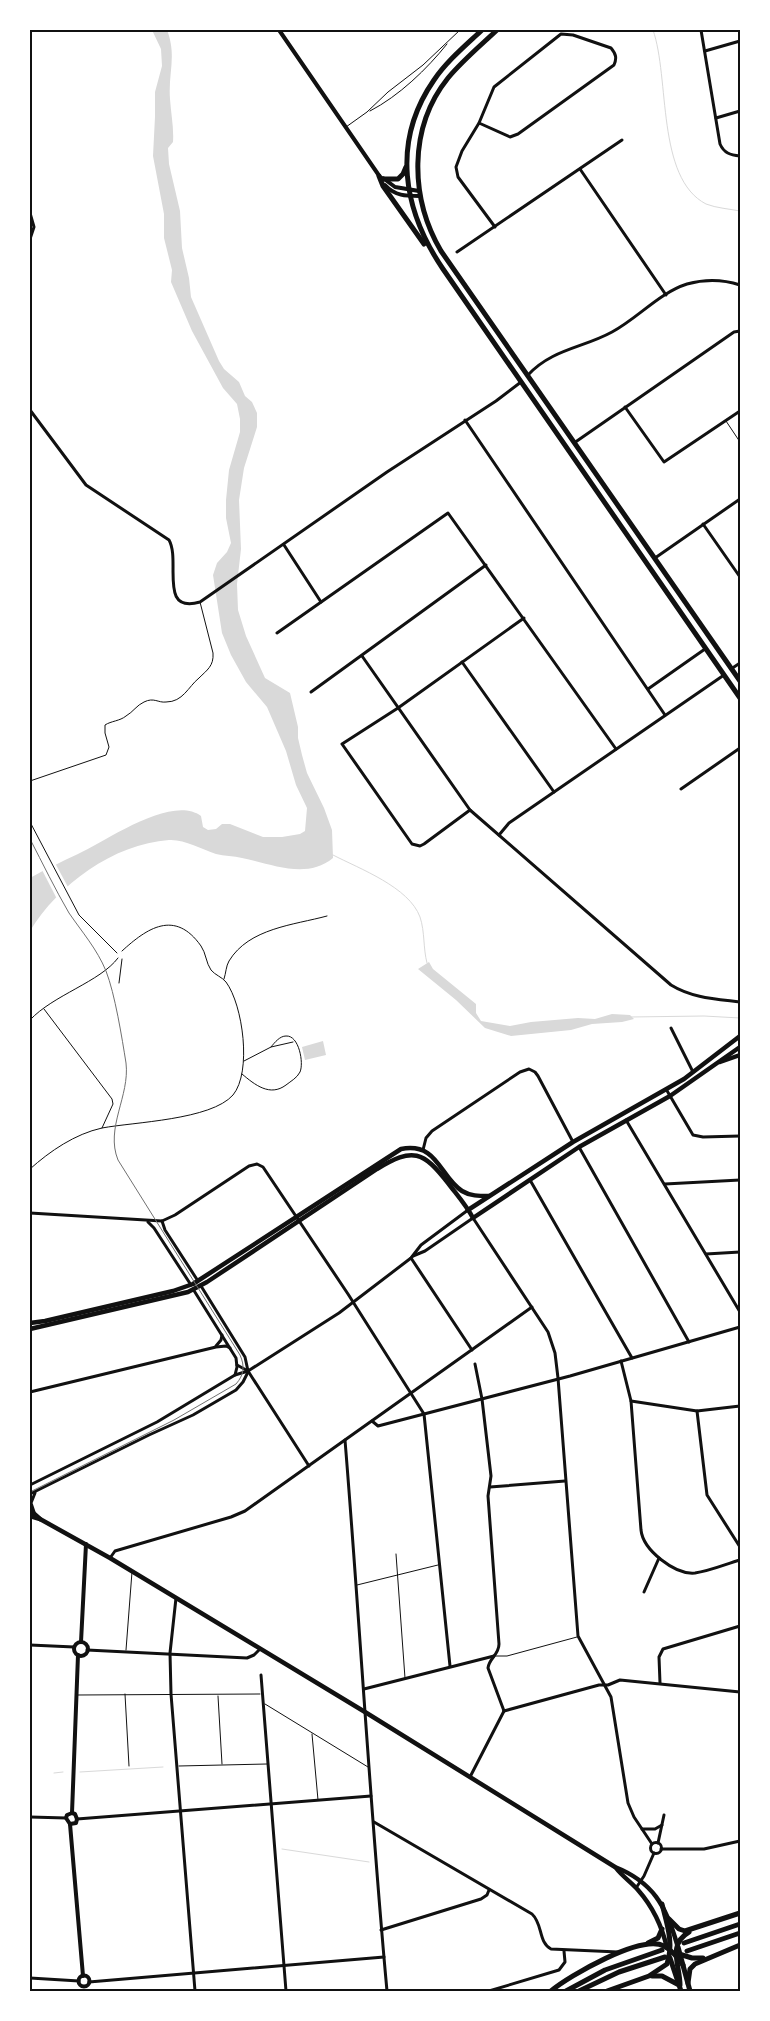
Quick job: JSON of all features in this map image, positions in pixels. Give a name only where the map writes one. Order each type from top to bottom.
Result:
[{"type":"highway","points":[[482,30],[444,68],[428,90],[411,131],[407,162],[409,193],[418,228],[431,251],[740,698]]},
{"type":"highway","points":[[497,30],[448,78],[427,115],[419,144],[419,194],[425,218],[438,245],[740,681]]},
{"type":"highway","points":[[407,162],[403,174],[398,179],[380,176],[383,186],[419,239],[431,251]]},
{"type":"highway","points":[[521,382],[528,375]]},
{"type":"highway","points":[[724,675],[731,669]]},
{"type":"highway","points":[[662,1904],[680,1988]]},
{"type":"highway","points":[[669,1919],[682,1931],[740,1913]]},
{"type":"highway","points":[[684,1944],[740,1924]]},
{"type":"highway","points":[[607,1991],[649,1976],[668,1964],[671,1952],[677,1944],[685,1934],[696,1928]]},
{"type":"highway","points":[[551,1991],[586,1968],[620,1952],[657,1939],[661,1936],[662,1929]]},
{"type":"highway","points":[[687,1951],[740,1934]]},
{"type":"highway","points":[[634,1948],[657,1944],[671,1952],[697,1958],[710,1956]]},
{"type":"highway","points":[[688,1983],[691,1967],[710,1956],[740,1945]]},
{"type":"highway","points":[[671,1952],[683,1965],[690,1991]]},
{"type":"highway","points":[[566,1991],[605,1970],[671,1952]]},
{"type":"highway","points":[[579,1991],[619,1972],[671,1952]]},
{"type":"highway","points":[[649,1976],[662,1976],[680,1988]]},
{"type":"main road","points":[[468,1210],[573,1142],[666,1090],[739,1038]]},
{"type":"main road","points":[[298,1219],[391,1161],[408,1155],[421,1157],[436,1168],[473,1218],[579,1147],[670,1096],[740,1048]]},
{"type":"main road","points":[[719,1063],[740,1055]]},
{"type":"main road","points":[[622,1114],[626,1119]]},
{"type":"main road","points":[[30,1323],[138,1300],[200,1284],[396,1151],[405,1148],[423,1150],[438,1162],[456,1186],[463,1192],[472,1196],[489,1196]]},
{"type":"main road","points":[[30,1329],[181,1294],[192,1287]]},
{"type":"main road","points":[[30,1510],[36,1513],[40,1519]]},
{"type":"main road","points":[[30,1516],[40,1519],[132,1571],[365,1712],[615,1867],[642,1881],[662,1904],[677,1944]]},
{"type":"main road","points":[[615,1867],[636,1888],[651,1907],[671,1952]]},
{"type":"street","points":[[279,30],[380,176],[393,186],[409,193],[419,194]]},
{"type":"street","points":[[701,30],[722,147],[730,155],[740,156]]},
{"type":"street","points":[[479,123],[510,137],[518,134],[609,69],[616,60],[615,53],[611,48],[573,35],[561,34],[494,87],[479,123],[462,151],[456,167],[458,177],[495,227]]},
{"type":"street","points":[[705,51],[740,40]]},
{"type":"street","points":[[716,118],[740,111]]},
{"type":"street","points":[[457,252],[622,140]]},
{"type":"street","points":[[580,169],[666,294]]},
{"type":"street","points":[[30,213],[34,227],[30,239]]},
{"type":"street","points":[[528,375],[554,354],[614,331],[666,294],[680,287],[705,280],[723,280],[740,285]]},
{"type":"street","points":[[574,442],[734,332],[740,331]]},
{"type":"street","points":[[30,410],[86,485],[169,540],[173,548],[173,588],[176,596],[185,603],[193,604],[200,602],[386,472],[521,382]]},
{"type":"street","points":[[625,407],[664,462],[740,411]]},
{"type":"street","points":[[466,420],[665,715]]},
{"type":"street","points":[[654,558],[740,499]]},
{"type":"street","points":[[277,633],[448,512],[616,748]]},
{"type":"street","points":[[703,524],[740,577]]},
{"type":"street","points":[[284,545],[321,602]]},
{"type":"street","points":[[311,692],[486,566]]},
{"type":"street","points":[[470,810],[424,844],[420,846],[412,844],[342,744],[398,708],[524,618]]},
{"type":"street","points":[[648,689],[705,649]]},
{"type":"street","points":[[362,656],[470,810],[671,985],[682,992],[698,996],[740,1002]]},
{"type":"street","points":[[462,662],[554,792]]},
{"type":"street","points":[[731,669],[740,663]]},
{"type":"street","points":[[499,835],[509,823],[724,675]]},
{"type":"street","points":[[681,789],[740,748]]},
{"type":"street","points":[[670,1028],[693,1072]]},
{"type":"street","points":[[423,1150],[426,1138],[432,1131],[520,1072],[529,1069],[538,1076],[573,1142]]},
{"type":"street","points":[[666,1090],[693,1135],[703,1137],[740,1136]]},
{"type":"street","points":[[626,1119],[740,1312]]},
{"type":"street","points":[[579,1147],[688,1342]]},
{"type":"street","points":[[30,1212],[148,1222],[162,1221],[175,1215],[249,1166],[260,1164],[266,1170],[354,1302],[424,1414],[450,1666]]},
{"type":"street","points":[[529,1179],[632,1358]]},
{"type":"street","points":[[665,1184],[740,1180]]},
{"type":"street","points":[[412,1257],[421,1245],[468,1210]]},
{"type":"street","points":[[30,1485],[157,1422],[235,1375],[248,1371],[307,1335],[354,1302],[412,1257],[473,1218],[553,1342],[558,1378],[578,1636],[612,1699],[628,1803],[652,1844]]},
{"type":"street","points":[[162,1221],[245,1357],[248,1371],[309,1466]]},
{"type":"street","points":[[148,1222],[152,1224],[230,1348],[237,1365],[235,1375]]},
{"type":"street","points":[[706,1254],[740,1252]]},
{"type":"street","points":[[412,1257],[472,1350]]},
{"type":"street","points":[[110,1558],[115,1551],[237,1515],[532,1307]]},
{"type":"street","points":[[372,1421],[378,1426],[740,1327]]},
{"type":"street","points":[[216,1347],[222,1335]]},
{"type":"street","points":[[30,1392],[216,1347],[226,1346],[230,1348]]},
{"type":"street","points":[[621,1361],[631,1401],[642,1535],[646,1544],[659,1558],[676,1569],[690,1573],[740,1560]]},
{"type":"street","points":[[475,1364],[482,1399],[491,1476],[488,1496],[499,1644],[499,1651],[488,1663],[489,1673],[504,1711]]},
{"type":"street","points":[[237,1365],[248,1371]]},
{"type":"street","points":[[30,1494],[148,1434],[193,1415],[236,1390],[244,1382],[248,1371]]},
{"type":"street","points":[[631,1401],[697,1411],[740,1406]]},
{"type":"street","points":[[697,1411],[707,1495],[740,1547]]},
{"type":"street","points":[[345,1440],[387,1991]]},
{"type":"street","points":[[490,1487],[565,1481]]},
{"type":"street","points":[[36,1513],[31,1503],[38,1490]]},
{"type":"street","points":[[81,1642],[86,1544]]},
{"type":"street","points":[[644,1592],[659,1558]]},
{"type":"street","points":[[176,1598],[170,1653],[171,1694],[195,1991]]},
{"type":"street","points":[[660,1683],[659,1657],[663,1649],[740,1626]]},
{"type":"street","points":[[30,1644],[74,1647],[81,1642]]},
{"type":"street","points":[[78,1654],[84,1655],[87,1650],[87,1645],[81,1642]]},
{"type":"street","points":[[72,1813],[78,1654],[74,1647]]},
{"type":"street","points":[[87,1650],[247,1658],[254,1655],[260,1649]]},
{"type":"street","points":[[364,1688],[495,1656]]},
{"type":"street","points":[[261,1675],[286,1991]]},
{"type":"street","points":[[470,1777],[504,1711],[620,1680],[740,1692]]},
{"type":"street","points":[[77,1819],[371,1796]]},
{"type":"street","points":[[66,1818],[67,1815],[72,1813]]},
{"type":"street","points":[[72,1813],[75,1814],[77,1819]]},
{"type":"street","points":[[661,1849],[658,1843],[664,1815]]},
{"type":"street","points":[[30,1816],[66,1818]]},
{"type":"street","points":[[30,1978],[79,1980],[83,1976],[70,1824],[66,1818]]},
{"type":"street","points":[[70,1824],[76,1823],[77,1819]]},
{"type":"street","points":[[373,1822],[532,1914],[537,1922],[544,1944],[551,1949],[620,1952]]},
{"type":"street","points":[[641,1828],[654,1829],[662,1825]]},
{"type":"street","points":[[636,1888],[642,1881],[654,1853],[658,1853],[661,1849],[704,1849],[740,1841]]},
{"type":"street","points":[[652,1844],[658,1843]]},
{"type":"street","points":[[652,1844],[650,1849],[654,1853]]},
{"type":"street","points":[[381,1930],[481,1898],[487,1895],[489,1890]]},
{"type":"street","points":[[489,1991],[559,1970],[565,1962],[564,1951]]},
{"type":"street","points":[[89,1982],[384,1957]]},
{"type":"street","points":[[83,1976],[88,1978],[89,1982]]},
{"type":"street","points":[[79,1980],[80,1985],[84,1989],[89,1982]]},
{"type":"lane","points":[[346,127],[424,65],[460,30]]},
{"type":"lane","points":[[367,112],[383,104],[410,82],[438,56],[451,39]]},
{"type":"lane","points":[[726,421],[740,442]]},
{"type":"lane","points":[[30,781],[106,754],[109,747],[105,734],[105,725],[126,716],[143,702],[156,700],[165,703],[182,697],[199,677],[207,672],[213,661],[213,653],[200,602]]},
{"type":"lane","points":[[30,822],[79,915],[117,953]]},
{"type":"lane","points":[[224,980],[228,963],[243,944],[251,938],[293,924],[327,916]]},
{"type":"lane","points":[[30,1169],[68,1141],[102,1128],[187,1116],[221,1103],[233,1094],[241,1073],[243,1061],[242,1026],[236,1003],[224,980],[211,969],[203,950],[192,935],[171,925],[163,925],[143,933],[122,951]]},
{"type":"lane","points":[[30,1020],[70,991],[99,974],[118,958]]},
{"type":"lane","points":[[119,983],[122,959]]},
{"type":"lane","points":[[44,1009],[112,1099],[113,1104],[102,1128]]},
{"type":"lane","points":[[241,1073],[257,1086],[272,1090],[281,1089],[300,1073],[298,1046],[290,1036],[277,1040],[271,1047]]},
{"type":"lane","points":[[243,1061],[271,1047],[295,1042]]},
{"type":"lane","points":[[396,1554],[406,1678]]},
{"type":"lane","points":[[357,1585],[441,1565]]},
{"type":"lane","points":[[126,1651],[132,1571]]},
{"type":"lane","points":[[495,1656],[507,1656],[578,1636]]},
{"type":"lane","points":[[125,1694],[129,1766]]},
{"type":"lane","points":[[76,1695],[262,1694]]},
{"type":"lane","points":[[218,1695],[222,1765]]},
{"type":"lane","points":[[263,1703],[369,1767]]},
{"type":"lane","points":[[312,1733],[318,1801]]},
{"type":"lane","points":[[176,1766],[268,1764]]},
{"type":"shaded area","points":[[152,30],[167,30],[170,39],[172,64],[170,99],[173,142],[168,148],[169,164],[180,211],[182,248],[191,297],[219,361],[224,369],[239,382],[245,396],[252,402],[257,413],[257,427],[244,468],[239,500],[241,549],[237,584],[238,610],[246,636],[265,678],[290,693],[298,727],[298,738],[307,773],[324,808],[332,830],[333,858],[323,865],[300,869],[216,854],[181,841],[169,840],[148,843],[108,858],[89,870],[56,898],[30,931],[30,878],[138,822],[156,815],[173,811],[188,811],[201,816],[203,827],[208,830],[216,829],[222,824],[230,824],[263,837],[282,837],[300,834],[305,831],[307,808],[296,785],[286,751],[267,707],[246,682],[231,655],[222,633],[213,575],[217,563],[227,552],[231,543],[226,518],[226,500],[229,470],[240,432],[240,419],[237,404],[223,388],[192,331],[171,282],[172,270],[164,238],[164,214],[153,156],[155,92],[162,66],[161,49]]},
{"type":"shaded area","points":[[429,962],[433,969],[476,1004],[476,1013],[481,1021],[510,1026],[531,1022],[578,1018],[595,1019],[612,1014],[630,1015],[634,1019],[622,1022],[592,1024],[571,1030],[511,1036],[485,1028],[456,1000],[418,969]]},
{"type":"shaded area","points":[[323,1041],[326,1055],[305,1060],[302,1047]]},
{"type":"pier","points":[[54,861],[69,889],[57,899],[41,868]]},
{"type":"waterway","points":[[653,30],[658,50],[667,125],[679,173],[690,191],[706,204],[740,211]]},
{"type":"waterway","points":[[333,855],[395,888],[414,906],[422,923],[427,963]]},
{"type":"waterway","points":[[631,1017],[704,1016],[740,1018]]},
{"type":"waterway","points":[[80,1772],[163,1767]]},
{"type":"waterway","points":[[54,1773],[63,1772]]},
{"type":"waterway","points":[[282,1849],[369,1862]]},
{"type":"tram line","points":[[30,839],[69,913],[98,955],[106,971],[112,992],[126,1063],[125,1088],[114,1136],[118,1160],[240,1355],[243,1363],[242,1374],[236,1384],[174,1420],[30,1492]]}]
